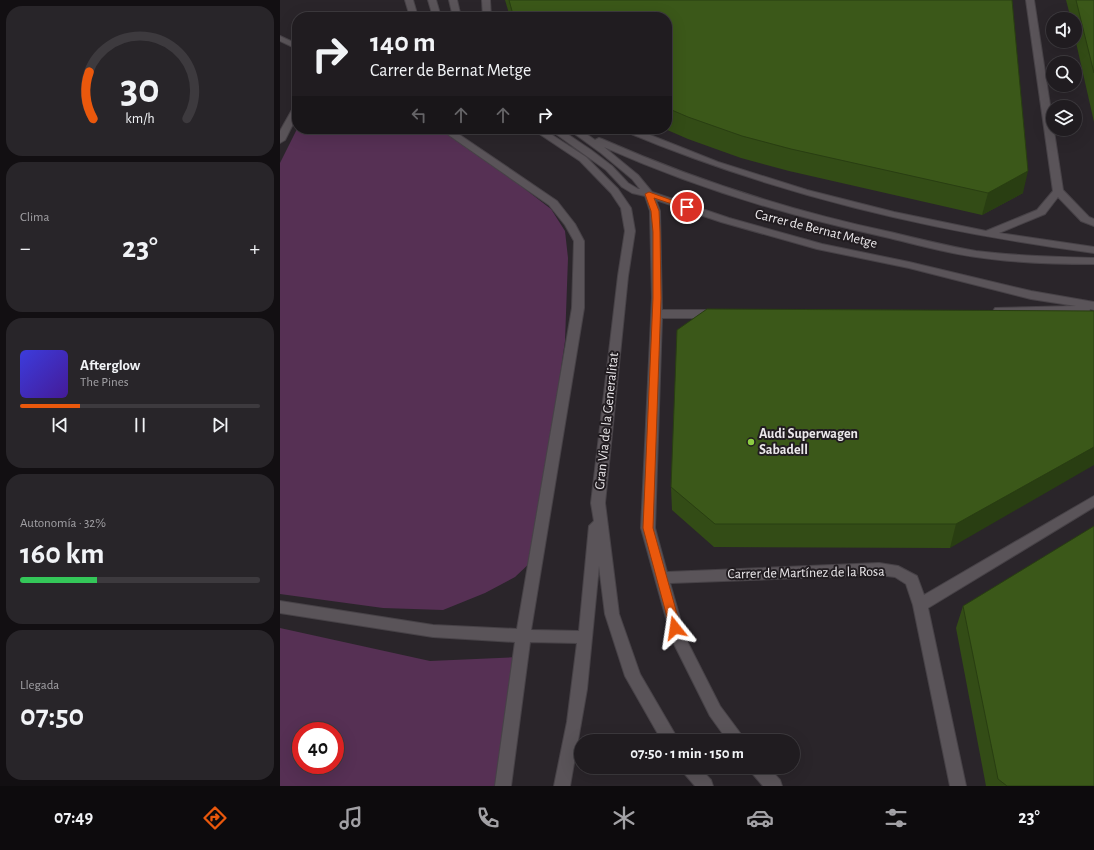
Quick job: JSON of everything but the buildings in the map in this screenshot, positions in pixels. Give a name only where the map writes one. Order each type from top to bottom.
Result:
[{"type":"street","points":[[409,0],[413,12]]},
{"type":"street","points":[[432,0],[436,12]]},
{"type":"street","points":[[453,0],[456,12]]},
{"type":"street","points":[[486,0],[487,12]]},
{"type":"street","points":[[1030,0],[1058,191],[1085,219],[1094,223]]},
{"type":"street","points":[[280,38],[292,44]]},
{"type":"street","points":[[280,140],[292,117]]},
{"type":"street","points":[[452,134],[553,203],[570,224],[579,242],[578,308],[523,636],[502,786]]},
{"type":"street","name":"Gran Via de la Generalitat","points":[[545,134],[583,159],[615,191],[626,208],[630,231],[623,276],[598,503],[612,614],[633,676],[667,734]]},
{"type":"street","name":"Carrer de Bernat Metge","points":[[561,134],[609,168],[626,185],[635,191],[649,194],[725,220],[821,247],[909,265],[1031,295],[1094,306]]},
{"type":"street","points":[[581,134],[609,155],[634,177],[649,194],[655,211],[656,314],[648,528],[679,640],[715,711],[733,734]]},
{"type":"street","name":"Carrer de Bernat Metge","points":[[585,134],[668,171],[742,197],[837,225],[976,254],[1068,261],[1094,261]]},
{"type":"street","points":[[639,134],[726,169],[839,202],[988,235],[1094,250]]},
{"type":"street","points":[[988,235],[1041,212],[1058,191]]},
{"type":"street","points":[[987,311],[1094,310]]},
{"type":"street","points":[[656,314],[727,314]]},
{"type":"street","points":[[920,605],[1094,501]]},
{"type":"street","points":[[562,786],[570,753],[598,503]]},
{"type":"street","name":"Carrer de Martínez de la Rosa","points":[[662,578],[879,569],[898,572],[912,580],[920,605],[958,786]]},
{"type":"street","points":[[280,607],[433,631],[523,636],[584,637]]},
{"type":"street","points":[[695,774],[705,786]]},
{"type":"street","points":[[763,774],[774,786]]},
{"type":"shaded area","points":[[294,134],[447,134],[551,209],[565,231],[568,258],[565,341],[533,560],[515,577],[485,593],[443,610],[383,608],[280,594],[280,163]]},
{"type":"shaded area","points":[[280,628],[430,661],[519,657],[497,786],[280,786]]},
{"type":"place","name":"Audi Superwagen Sabadell","points":[[751,442]]},
{"type":"route","points":[[675,628],[648,528],[657,298],[655,211],[649,194],[687,207]]}]
